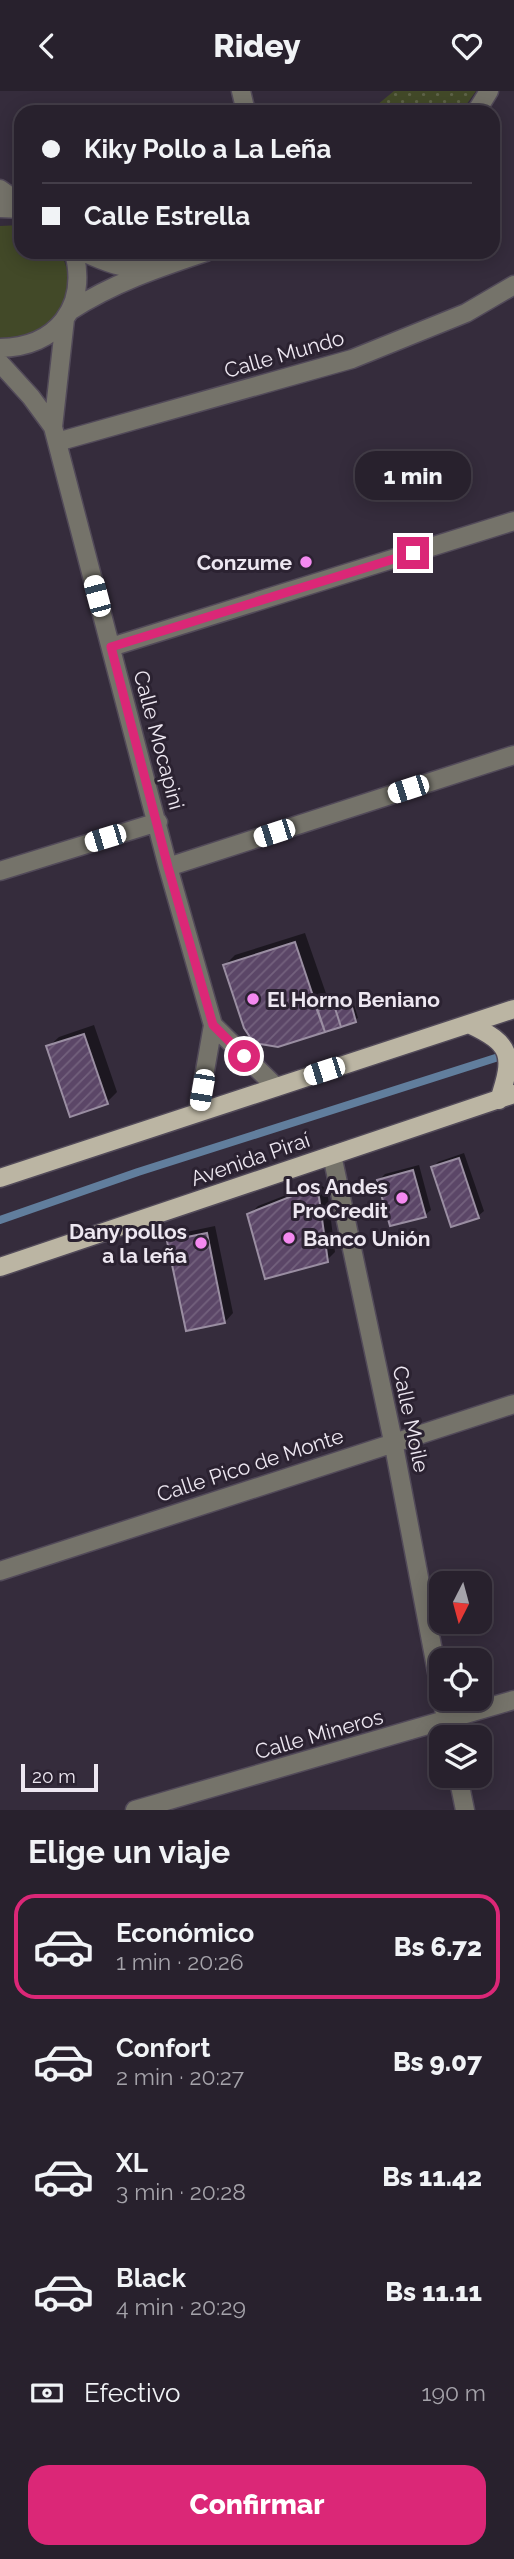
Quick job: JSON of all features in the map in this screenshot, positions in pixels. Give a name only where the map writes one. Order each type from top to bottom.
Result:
[{"type":"main road","points":[[0,1178],[514,1009]]},
{"type":"main road","points":[[469,1024],[500,1041],[508,1053],[510,1067],[507,1092]]},
{"type":"main road","name":"Avenida Piraí","points":[[0,1267],[332,1155],[507,1092]]},
{"type":"street","points":[[0,190],[14,201]]},
{"type":"street","name":"Calle Mocapini","points":[[55,435],[67,315],[77,292],[75,259]]},
{"type":"street","points":[[97,259],[107,264],[134,269],[161,267]]},
{"type":"street","points":[[0,348],[25,346],[47,336],[67,315],[98,293],[129,278],[185,259]]},
{"type":"street","name":"Calle Mundo","points":[[55,435],[352,359],[466,313],[514,285]]},
{"type":"street","name":"Calle Mocapini","points":[[0,363],[31,397],[55,435],[168,867],[213,1025],[198,1111]]},
{"type":"street","points":[[111,647],[514,521]]},
{"type":"street","points":[[168,867],[514,755]]},
{"type":"street","points":[[0,871],[158,822]]},
{"type":"street","name":"Calle Mocapini","points":[[213,1025],[276,1087]]},
{"type":"street","name":"Calle Moile","points":[[332,1155],[393,1441],[432,1648]]},
{"type":"street","name":"Calle Pico de Monte","points":[[0,1571],[393,1441],[514,1404]]},
{"type":"street","name":"Calle Mineros","points":[[457,1725],[514,1700]]},
{"type":"street","name":"Calle Mineros","points":[[135,1810],[429,1734]]},
{"type":"street","points":[[460,1788],[465,1810]]},
{"type":"green space","points":[[394,91],[476,91],[466,105],[377,105]]},
{"type":"green space","points":[[14,225],[14,259],[63,259],[67,270],[69,286],[66,301],[58,314],[48,324],[18,337],[0,338],[0,226]]},
{"type":"building","points":[[295,942],[325,1032],[278,1047],[254,1043],[244,1028],[223,965]]},
{"type":"building","points":[[350,1000],[356,1022],[341,1027],[334,1005]]},
{"type":"building","points":[[334,1005],[341,1027],[325,1032],[317,1010]]},
{"type":"building","points":[[84,1034],[108,1104],[70,1117],[46,1046]]},
{"type":"building","points":[[459,1158],[479,1218],[451,1227],[431,1167]]},
{"type":"building","name":"Los Andes ProCredit","points":[[413,1170],[426,1217],[390,1226],[377,1180]]},
{"type":"building","name":"Banco Unión","points":[[307,1190],[319,1197],[328,1262],[265,1279],[247,1214]]},
{"type":"building","points":[[207,1233],[225,1323],[186,1331],[167,1241]]},
{"type":"waterway","points":[[0,1220],[138,1172],[508,1054]]},
{"type":"place","name":"Conzume","points":[[306,562]]},
{"type":"place","name":"El Horno Beniano","points":[[253,999]]},
{"type":"place","name":"Los Andes ProCredit","points":[[402,1198]]},
{"type":"place","name":"Banco Unión","points":[[289,1238]]},
{"type":"place","name":"Dany pollos a la leña","points":[[201,1243]]},
{"type":"route","points":[[244,1056],[213,1025],[168,867],[111,647],[413,553]]}]
